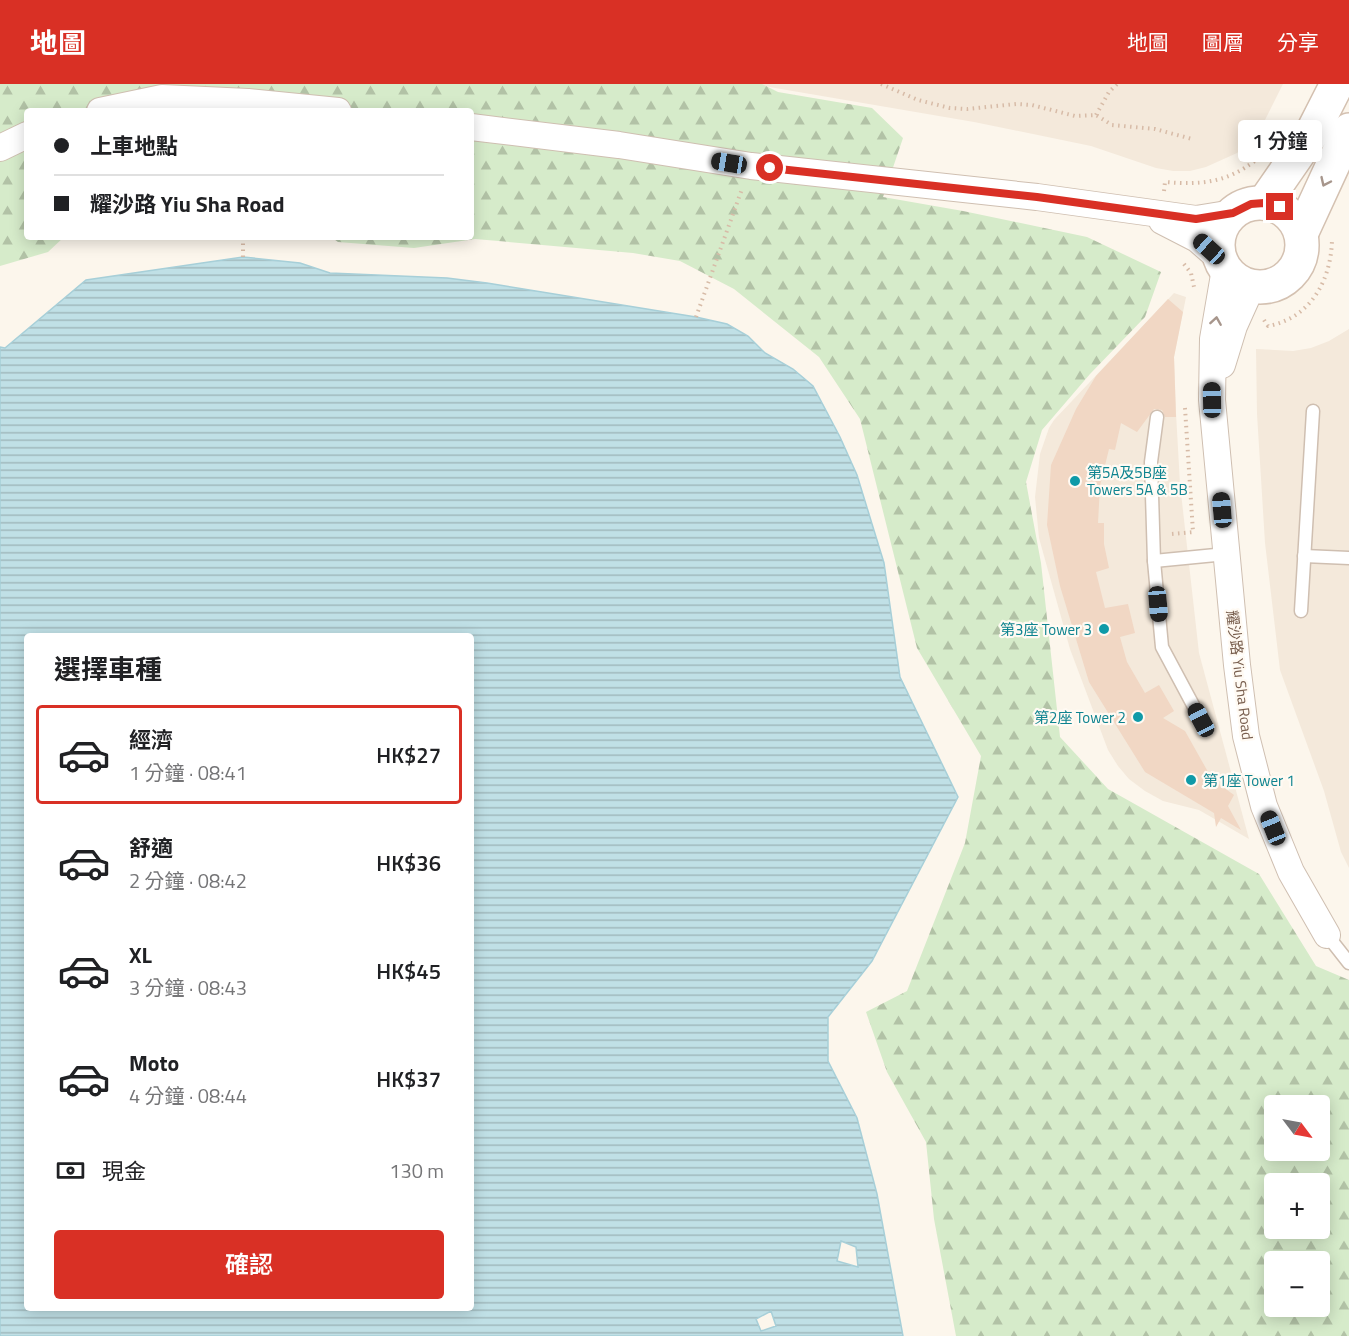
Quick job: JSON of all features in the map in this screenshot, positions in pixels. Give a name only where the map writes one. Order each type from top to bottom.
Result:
[{"type":"street","points":[[1264,203],[1311,135],[1337,84]]},
{"type":"street","points":[[114,108],[162,98],[248,102],[308,108]]},
{"type":"street","points":[[474,127],[619,145],[751,166],[1037,197],[1196,219],[1233,213],[1251,204],[1264,203],[1280,207],[1317,234]]},
{"type":"street","points":[[1143,211],[1197,239],[1232,272],[1269,286],[1279,283],[1294,270],[1300,259],[1302,247],[1317,234],[1349,130]]},
{"type":"street","points":[[0,148],[24,136]]},
{"type":"street","name":"耀沙路 Yiu Sha Road","points":[[1233,213],[1221,228],[1218,236],[1232,272],[1234,326],[1212,400],[1246,736],[1264,806],[1291,872],[1327,935]]},
{"type":"lane","points":[[1301,611],[1312,411]]},
{"type":"lane","points":[[1157,417],[1151,462],[1154,561],[1162,647],[1201,720]]},
{"type":"lane","points":[[1154,561],[1226,554]]},
{"type":"lane","points":[[1304,556],[1349,558]]},
{"type":"lane","points":[[1327,935],[1349,963]]},
{"type":"path","points":[[881,84],[918,100],[950,108],[1032,105],[1075,116],[1096,115],[1112,125],[1155,129],[1192,139]]},
{"type":"path","points":[[1096,115],[1109,92],[1117,84]]},
{"type":"path","points":[[1164,191],[1165,182],[1196,184],[1217,180],[1244,169],[1259,158]]},
{"type":"path","points":[[696,317],[751,166]]},
{"type":"path","points":[[1264,318],[1268,326],[1272,325],[1293,315],[1317,294],[1332,260],[1317,234]]},
{"type":"path","points":[[243,240],[243,257]]},
{"type":"path","points":[[1178,257],[1191,273],[1196,292]]},
{"type":"path","points":[[1185,402],[1193,532]]},
{"type":"path","points":[[1154,536],[1200,532]]},
{"type":"shaded area","points":[[751,84],[1283,84],[1261,128],[1237,153],[1206,167],[1190,171],[1173,171],[1156,168],[1091,146],[974,122]]},
{"type":"shaded area","points":[[1174,293],[1186,297],[1174,357],[1176,413],[1180,484],[1199,653],[1249,839],[1199,810],[1163,801],[1145,791],[1129,779],[1118,766],[1108,750],[1070,649],[1039,538],[1035,497],[1040,454],[1049,428]]},
{"type":"shaded area","points":[[1349,329],[1349,868],[1341,852],[1324,791],[1280,670],[1265,543],[1257,414],[1256,349],[1293,351],[1311,348]]},
{"type":"green space","points":[[0,84],[762,84],[778,92],[872,108],[903,138],[883,197],[1087,237],[1161,272],[1145,317],[1090,374],[1042,430],[1026,482],[1041,563],[1060,737],[1108,789],[1259,874],[1316,966],[1349,980],[1349,1336],[956,1336],[934,1219],[926,1142],[887,1072],[866,1012],[907,991],[965,843],[981,756],[917,648],[860,419],[819,357],[734,289],[680,261],[633,253],[474,239],[474,108],[24,108],[24,240],[61,240],[48,252],[0,266]]},
{"type":"green space","points":[[335,240],[468,240],[414,248],[338,242]]},
{"type":"water","points":[[243,257],[300,263],[330,273],[447,278],[487,283],[727,324],[748,336],[765,353],[793,369],[813,386],[857,475],[884,563],[900,677],[958,797],[872,961],[828,1017],[828,1061],[857,1118],[877,1194],[903,1336],[0,1336],[0,347],[5,348],[86,280]],"holes":[[[841,1241],[856,1247],[858,1267],[837,1261]],[[771,1311],[776,1326],[761,1331],[756,1319]]]},
{"type":"building","points":[[1168,299],[1183,312],[1174,357],[1176,417],[1165,417],[1162,410],[1154,409],[1137,432],[1121,423],[1115,450],[1109,449],[1100,486],[1098,523],[1104,523],[1104,544],[1109,568],[1096,572],[1105,608],[1128,604],[1135,633],[1120,637],[1127,662],[1145,693],[1159,685],[1174,711],[1163,718],[1185,731],[1212,779],[1234,795],[1228,806],[1241,830],[1221,818],[1216,827],[1214,813],[1145,772],[1089,682],[1060,586],[1047,525],[1051,465],[1076,409],[1096,376]]},
{"type":"place","name":"第5A及5B座 Towers 5A & 5B","points":[[1075,481]]},
{"type":"place","name":"第3座 Tower 3","points":[[1104,629]]},
{"type":"place","name":"第2座 Tower 2","points":[[1138,717]]},
{"type":"place","name":"第1座 Tower 1","points":[[1191,780]]},
{"type":"route","points":[[770,168],[1037,197],[1196,219],[1233,213],[1251,204],[1264,203],[1280,207]]}]
